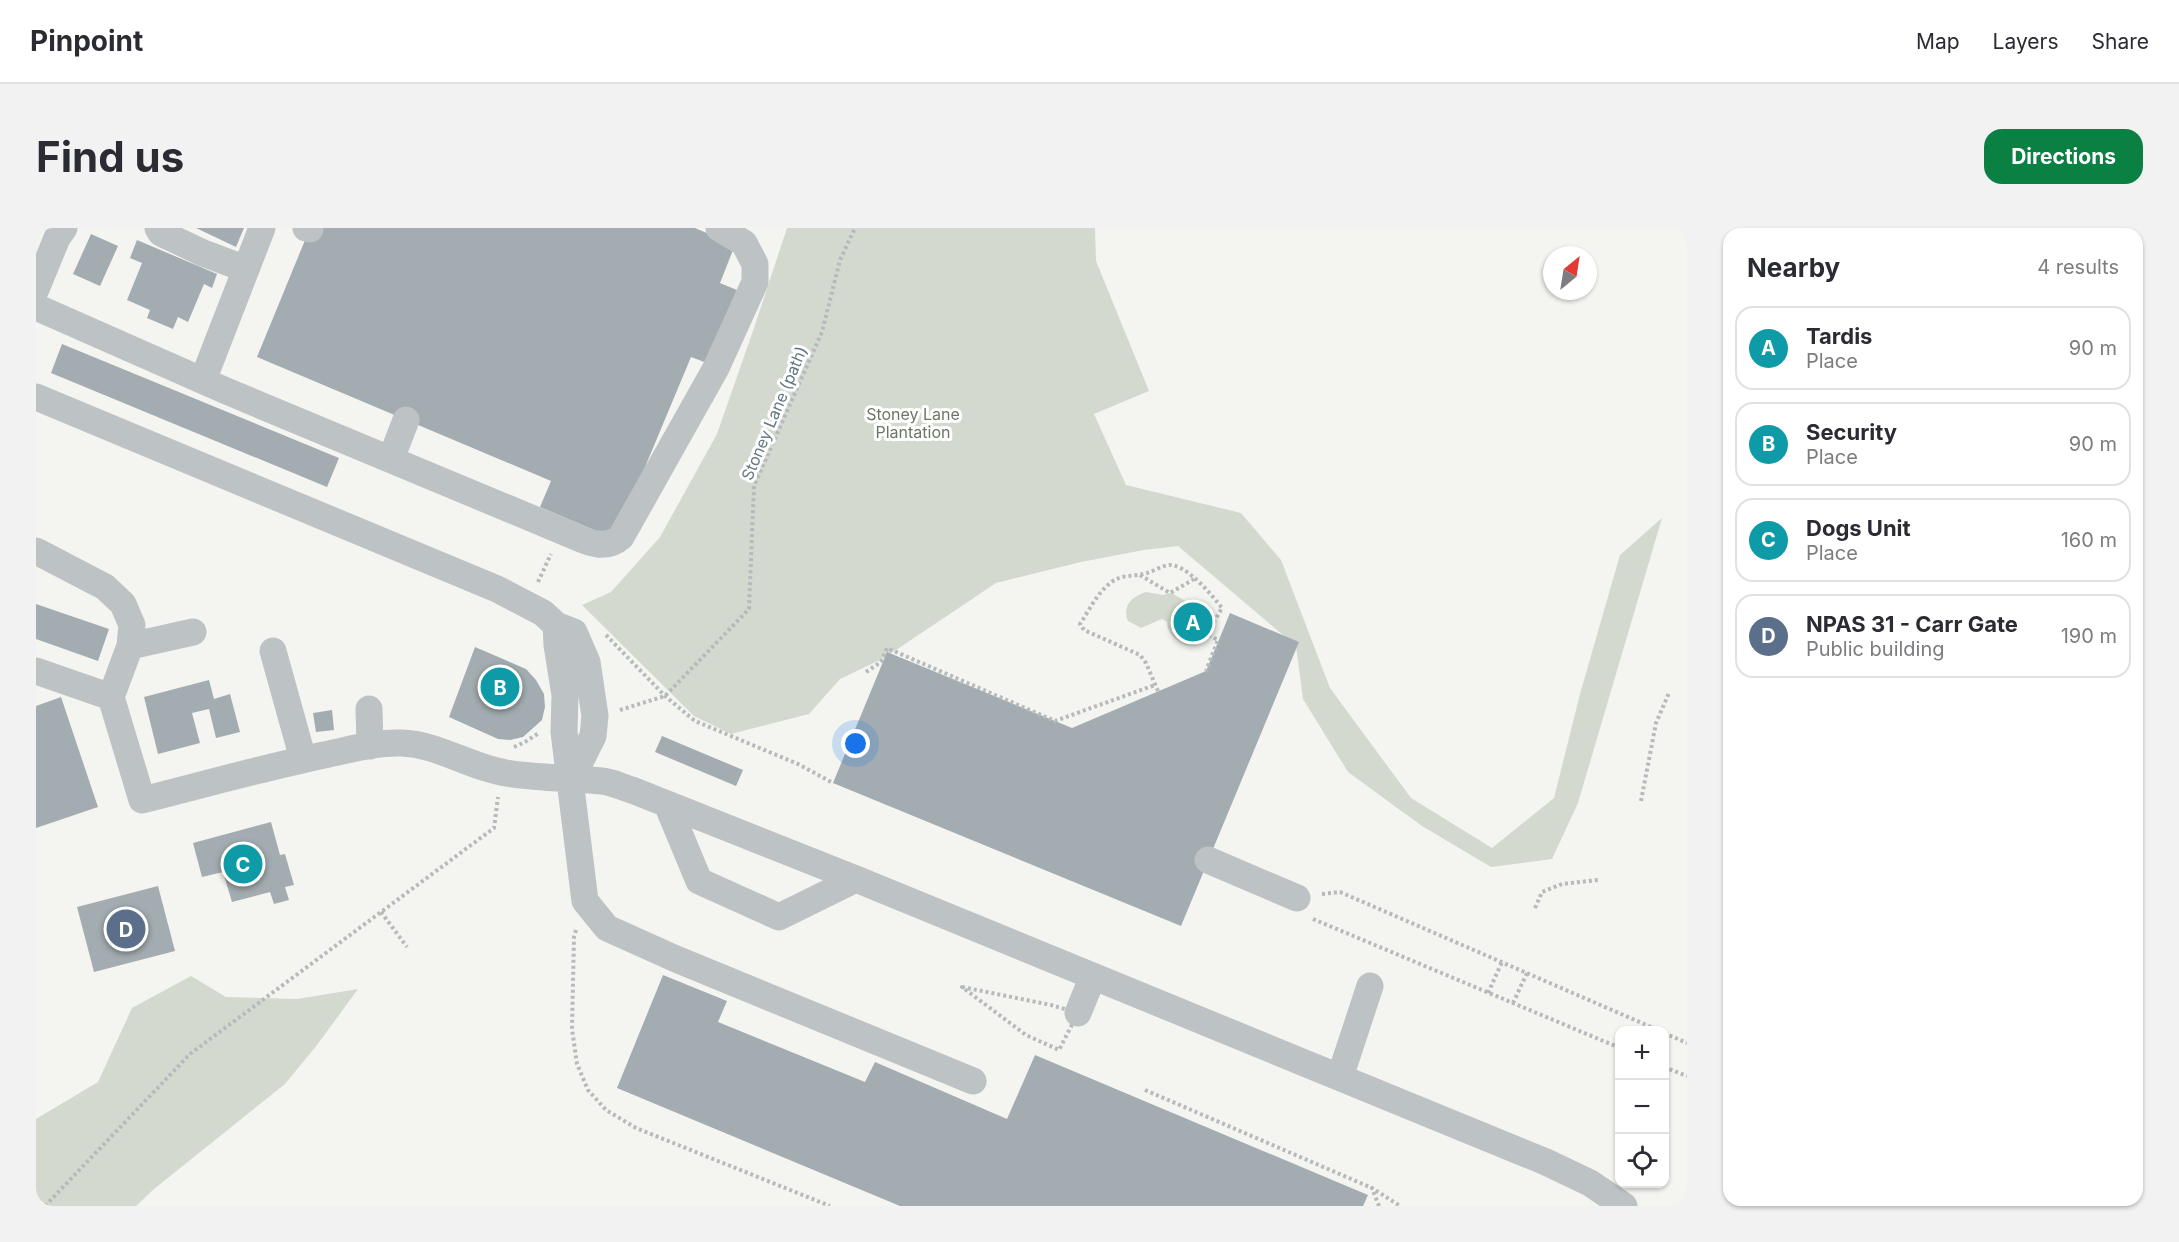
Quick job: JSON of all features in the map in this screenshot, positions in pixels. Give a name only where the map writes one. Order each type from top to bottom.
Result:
[{"type":"street","points":[[36,289],[57,238],[64,228]]},
{"type":"street","points":[[158,228],[161,233],[203,253],[246,269]]},
{"type":"street","points":[[203,380],[262,228]]},
{"type":"street","points":[[36,307],[562,531],[600,545],[608,545],[621,537],[716,368],[755,282],[755,264],[744,243],[719,228]]},
{"type":"street","points":[[36,397],[497,589],[550,618],[556,625],[556,645],[562,669],[565,695],[564,732],[585,901],[607,928],[676,959],[973,1081]]},
{"type":"street","points":[[391,459],[406,420]]},
{"type":"street","points":[[36,551],[105,587],[123,604],[132,625],[130,646],[111,697],[142,800],[303,759],[370,746],[399,743],[505,761],[542,775],[571,780],[603,781],[856,879],[1569,1172],[1624,1206]]},
{"type":"street","points":[[130,646],[193,632]]},
{"type":"street","points":[[273,651],[303,759]]},
{"type":"street","points":[[36,671],[111,697]]},
{"type":"street","points":[[369,709],[370,746]]},
{"type":"street","points":[[667,804],[699,881],[779,917],[856,879]]},
{"type":"street","points":[[1208,860],[1298,898]]},
{"type":"street","points":[[1078,1013],[1093,976]]},
{"type":"street","points":[[1340,1077],[1370,986]]},
{"type":"path","name":"Stoney Lane (path)","points":[[615,712],[665,696],[749,609],[754,486],[822,332],[840,260],[855,228]]},
{"type":"path","points":[[528,605],[562,531]]},
{"type":"path","points":[[1158,691],[1140,655],[1084,630],[1080,624],[1107,586],[1119,578],[1139,575],[1166,565],[1176,565],[1194,579],[1222,608],[1207,634],[1218,640],[1206,671]]},
{"type":"path","points":[[1139,575],[1170,593],[1194,579]]},
{"type":"path","points":[[866,672],[881,662],[887,648],[1055,721],[1156,685]]},
{"type":"path","points":[[1641,801],[1656,723],[1670,693]]},
{"type":"path","points":[[665,696],[695,721],[798,764],[833,783]]},
{"type":"path","points":[[45,1206],[190,1054],[494,828],[498,792],[505,761],[542,729]]},
{"type":"path","points":[[1534,908],[1542,892],[1562,884],[1598,880]]},
{"type":"path","points":[[1615,1046],[1307,917],[1298,898],[1340,892],[1649,1026]]},
{"type":"path","points":[[585,901],[574,938],[572,1029],[577,1064],[588,1090],[606,1110],[636,1128],[830,1206]]},
{"type":"path","points":[[381,912],[407,947]]},
{"type":"path","points":[[1488,993],[1502,962]]},
{"type":"path","points":[[1513,1004],[1527,973]]},
{"type":"path","points":[[962,987],[1051,1005],[1078,1013],[1059,1050],[1026,1035],[962,987]]},
{"type":"path","points":[[1669,1035],[1687,1043]]},
{"type":"path","points":[[1669,1069],[1687,1076]]},
{"type":"path","points":[[1145,1090],[1372,1188],[1400,1206]]},
{"type":"path","points":[[1372,1188],[1379,1206]]},
{"type":"green space","name":"Stoney Lane Plantation","points":[[787,228],[1095,228],[1096,261],[1149,391],[1094,414],[1126,485],[1241,513],[1281,560],[1330,688],[1411,798],[1492,848],[1554,798],[1580,694],[1620,555],[1662,518],[1578,803],[1552,859],[1491,867],[1422,826],[1348,772],[1303,699],[1296,646],[1178,546],[1081,562],[996,583],[884,658],[840,679],[809,714],[731,734],[694,716],[582,605],[611,592],[660,537],[717,434]]},
{"type":"green space","points":[[1146,592],[1163,595],[1170,593],[1187,602],[1202,606],[1209,617],[1208,634],[1205,639],[1197,645],[1186,645],[1173,636],[1167,622],[1162,619],[1141,628],[1128,621],[1126,611],[1129,603]]},
{"type":"green space","points":[[191,976],[226,997],[297,999],[358,989],[285,1084],[136,1206],[36,1206],[36,1119],[98,1082],[132,1008]]},
{"type":"building","points":[[196,228],[244,228],[236,247]]},
{"type":"building","points":[[310,228],[695,228],[735,245],[720,283],[737,290],[707,363],[691,357],[615,539],[540,507],[551,481],[257,357]]},
{"type":"building","points":[[91,234],[118,246],[100,286],[73,274]]},
{"type":"building","points":[[137,240],[217,274],[212,288],[204,284],[188,322],[178,317],[173,329],[147,318],[150,310],[127,300],[142,263],[130,258]]},
{"type":"building","points":[[62,344],[339,458],[327,487],[51,373]]},
{"type":"building","points":[[36,604],[109,629],[98,661],[36,639]]},
{"type":"building","points":[[1230,613],[1299,642],[1181,926],[833,783],[887,652],[1072,728],[1206,671]]},
{"type":"building","points":[[475,647],[526,669],[544,694],[545,707],[542,720],[523,737],[510,740],[498,739],[449,717]]},
{"type":"building","points":[[209,680],[214,699],[230,694],[240,732],[216,738],[209,709],[192,713],[200,743],[158,754],[144,697]]},
{"type":"building","points":[[61,697],[98,807],[36,828],[36,706]]},
{"type":"building","points":[[332,710],[334,730],[316,732],[313,713]]},
{"type":"building","points":[[662,736],[743,770],[736,786],[655,752]]},
{"type":"building","points":[[271,822],[280,855],[285,854],[294,885],[285,887],[289,900],[274,904],[270,892],[232,902],[223,872],[202,877],[193,843]]},
{"type":"building","points":[[158,886],[175,951],[94,972],[77,907]]},
{"type":"building","points":[[663,975],[727,1001],[718,1022],[865,1082],[875,1062],[1007,1119],[1035,1055],[1368,1195],[1363,1206],[900,1206],[617,1088]]},
{"type":"place","name":"Tardis","points":[[1193,622]]},
{"type":"place","name":"Security","points":[[500,687]]},
{"type":"place","name":"Dogs Unit","points":[[243,864]]},
{"type":"place","name":"NPAS 31 - Carr Gate","points":[[126,929]]}]
